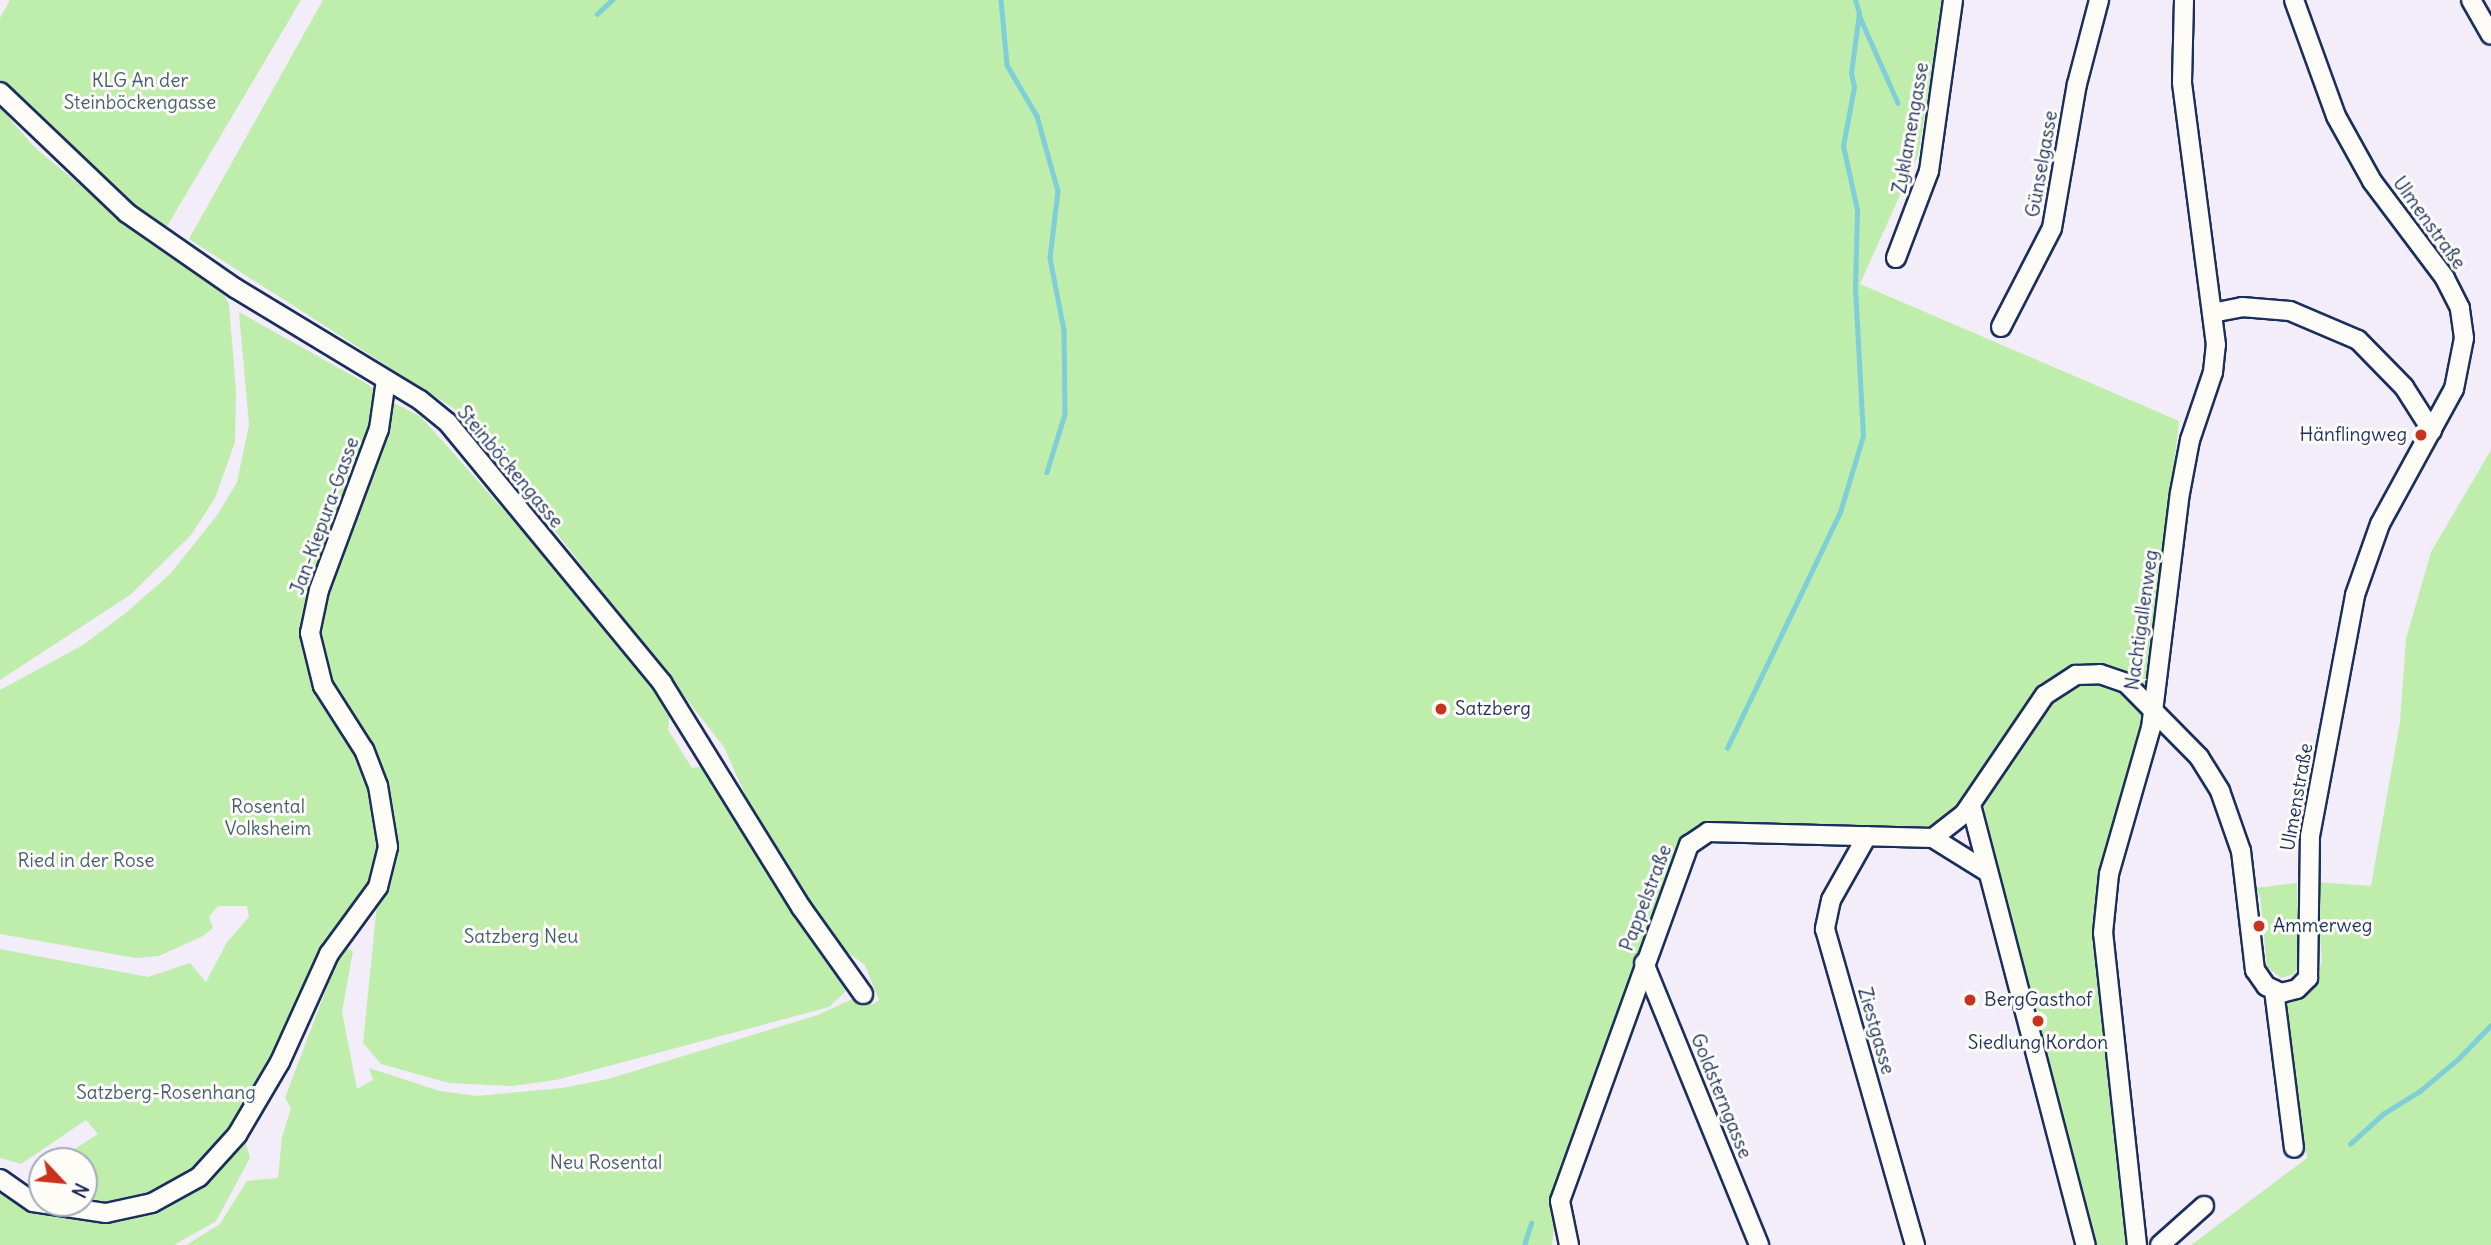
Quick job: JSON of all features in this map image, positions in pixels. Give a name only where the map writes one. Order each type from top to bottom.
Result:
[{"type":"street","name":"Zyklamengasse","points":[[1896,258],[1929,171],[1953,0]]},
{"type":"street","name":"Günselgasse","points":[[2001,327],[2052,228],[2077,84],[2099,0]]},
{"type":"street","name":"Nachtigallenweg","points":[[2137,1245],[2103,933],[2109,874],[2151,728],[2180,493],[2190,440],[2213,372],[2212,313],[2182,82],[2184,0]]},
{"type":"street","name":"Ulmenstraße","points":[[2274,990],[2297,989],[2311,970],[2310,836],[2365,558],[2432,431],[2462,365],[2460,308],[2445,278],[2353,149],[2326,90],[2294,0]]},
{"type":"street","points":[[2471,0],[2491,35]]},
{"type":"street","name":"Steinböckengasse","points":[[0,92],[127,214],[235,288],[436,411],[464,440],[507,500],[646,663],[801,907],[863,994]]},
{"type":"street","points":[[2212,313],[2242,307],[2290,311],[2358,340],[2404,387],[2432,431]]},
{"type":"street","name":"Jan-Kiepura-Gasse","points":[[0,1179],[33,1202],[106,1213],[152,1203],[199,1177],[237,1135],[280,1062],[330,954],[378,887],[388,847],[378,786],[364,750],[323,686],[310,633],[319,590],[379,429],[386,380]]},
{"type":"street","points":[[1986,871],[1933,838],[1956,823],[1971,805],[2045,695],[2065,679],[2087,673],[2113,677],[2152,706],[2199,757],[2224,801],[2244,872],[2255,970],[2274,990],[2294,1148]]},
{"type":"street","points":[[1971,805],[1986,871],[2086,1245]]},
{"type":"street","name":"Pappelstraße","points":[[1569,1245],[1560,1201],[1682,857],[1698,835],[1748,832],[1933,838]]},
{"type":"street","name":"Ziestgasse","points":[[1867,836],[1831,900],[1825,929],[1916,1245]]},
{"type":"street","name":"Goldsterngasse","points":[[1644,963],[1759,1245]]},
{"type":"street","points":[[2160,1245],[2204,1206]]},
{"type":"green space","name":"KLG An der Steinböckengasse","points":[[10,0],[301,0],[166,228],[111,189],[0,82],[0,18]]},
{"type":"green space","name":"Neu Rosental","points":[[323,0],[1945,0],[1918,155],[1860,284],[2179,421],[2145,721],[2106,866],[2131,1245],[2094,1245],[2044,1054],[2040,1030],[2047,1026],[2043,1014],[2033,1008],[1985,824],[1984,803],[1998,779],[1970,789],[1946,822],[1928,831],[1707,825],[1691,832],[1675,858],[1559,1183],[1552,1245],[186,1245],[220,1224],[247,1181],[278,1178],[282,1137],[291,1108],[285,1098],[342,947],[353,951],[342,1012],[357,1089],[373,1080],[369,1068],[440,1091],[477,1096],[562,1088],[608,1079],[818,1015],[863,994],[872,1005],[879,1000],[865,965],[836,944],[752,810],[724,747],[464,415],[189,239]]},
{"type":"green space","points":[[0,107],[35,148],[126,222],[222,289],[229,305],[236,391],[235,442],[215,498],[191,535],[130,595],[0,680]]},
{"type":"green space","points":[[239,312],[369,385],[390,407],[392,402],[421,417],[592,609],[657,691],[670,712],[668,730],[692,768],[704,766],[846,991],[829,1007],[556,1080],[512,1086],[449,1083],[381,1064],[363,1043],[377,904],[396,838],[379,773],[352,744],[369,779],[381,825],[378,870],[239,1119],[250,1158],[216,1221],[174,1245],[0,1245],[0,1188],[15,1200],[28,1187],[28,1217],[98,1217],[98,1147],[78,1147],[98,1134],[86,1120],[46,1147],[28,1147],[28,1159],[21,1164],[0,1158],[0,949],[148,977],[190,963],[206,982],[227,942],[249,917],[247,906],[218,906],[209,917],[213,928],[203,936],[159,956],[136,958],[0,934],[0,690],[83,645],[127,612],[170,574],[218,514],[237,482],[249,425]]},
{"type":"green space","points":[[2491,450],[2491,1245],[2191,1245],[2307,1158],[2283,1002],[2311,992],[2322,961],[2316,882],[2371,886],[2400,722],[2406,639],[2431,552]]},
{"type":"green space","points":[[2297,883],[2299,965],[2294,974],[2281,978],[2267,967],[2260,896],[2255,888]]},
{"type":"waterway","points":[[597,14],[612,0]]},
{"type":"waterway","points":[[1001,0],[1007,65],[1037,116],[1058,191],[1050,258],[1064,330],[1065,414],[1047,472]]},
{"type":"waterway","points":[[1727,748],[1840,512],[1863,436],[1855,288],[1857,210],[1843,146],[1854,87],[1851,73],[1859,13],[1855,0]]},
{"type":"waterway","points":[[1859,15],[1898,103]]},
{"type":"waterway","points":[[2350,1144],[2383,1114],[2420,1091],[2458,1059],[2491,1025]]},
{"type":"waterway","points":[[1524,1245],[1531,1223]]},
{"type":"place","name":"Hänflingweg","points":[[2421,435]]},
{"type":"place","name":"Satzberg","points":[[1441,709]]},
{"type":"place","name":"Ammerweg","points":[[2259,926]]},
{"type":"place","name":"BergGasthof","points":[[1970,1000]]},
{"type":"place","name":"Siedlung Kordon","points":[[2038,1021]]},
{"type":"park label","name":"Rosental Volksheim","points":[[268,818]]},
{"type":"park label","name":"Ried in der Rose","points":[[86,861]]},
{"type":"park label","name":"Satzberg Neu","points":[[521,937]]},
{"type":"park label","name":"Satzberg-Rosenhang","points":[[166,1093]]}]
